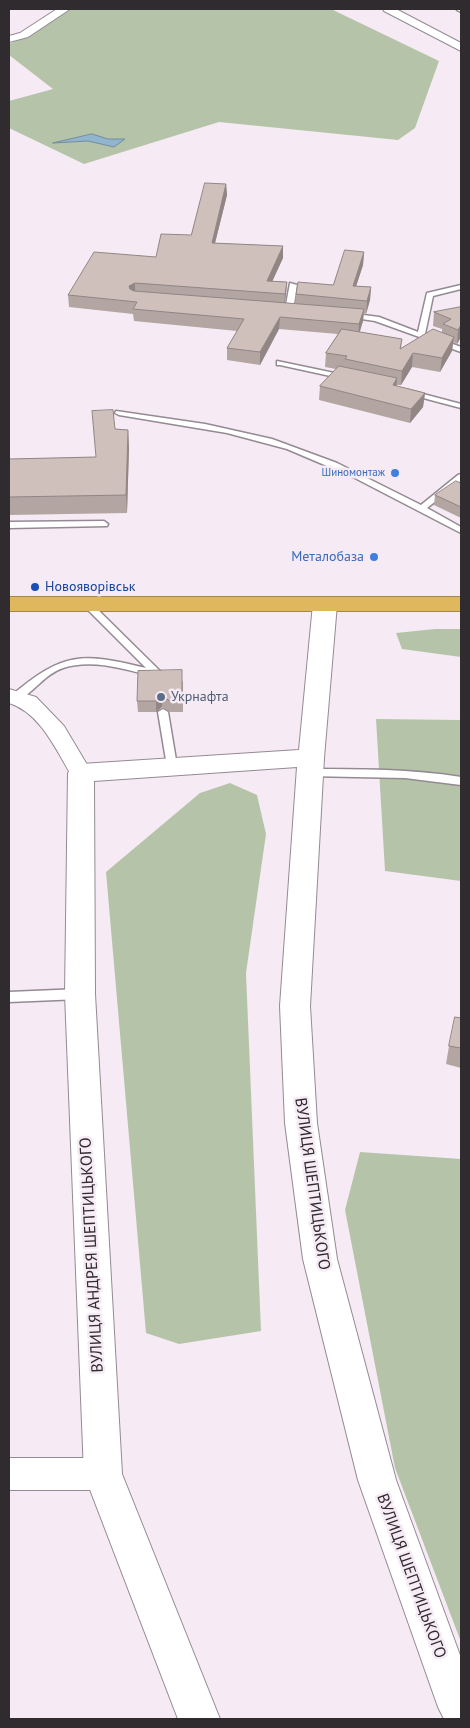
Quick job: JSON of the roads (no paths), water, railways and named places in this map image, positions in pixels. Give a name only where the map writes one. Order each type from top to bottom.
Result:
[{"type":"highway","points":[[9,604],[461,604]]},
{"type":"street","points":[[9,39],[24,35],[64,9]]},
{"type":"street","points":[[388,9],[461,48]]},
{"type":"street","name":"ВУЛИЦЯ ШЕПТИЦЬКОГО","points":[[325,604],[311,765],[296,1006],[301,1123],[320,1259],[377,1480],[453,1692],[461,1709]]},
{"type":"street","points":[[12,697],[28,702],[56,730],[81,773],[172,766],[311,765]]},
{"type":"street","name":"ВУЛИЦЯ АНДРЕЯ ШЕПТИЦЬКОГО","points":[[81,773],[80,994],[103,1474],[199,1719]]},
{"type":"street","points":[[9,1474],[103,1474]]},
{"type":"lane","points":[[289,310],[293,285]]},
{"type":"lane","points":[[421,335],[430,296],[461,286]]},
{"type":"lane","points":[[279,310],[298,311]]},
{"type":"lane","points":[[341,314],[376,319],[461,350]]},
{"type":"lane","points":[[423,323],[432,322]]},
{"type":"lane","points":[[280,363],[354,379]]},
{"type":"lane","points":[[400,389],[461,406]]},
{"type":"lane","points":[[119,413],[240,432],[291,447],[360,477],[461,530]]},
{"type":"lane","points":[[421,509],[461,477]]},
{"type":"lane","points":[[9,525],[104,524]]},
{"type":"lane","points":[[12,697],[60,665],[84,661],[113,664],[158,678],[86,603]]},
{"type":"lane","points":[[163,712],[172,766]]},
{"type":"lane","points":[[311,765],[366,772],[436,776],[461,781]]},
{"type":"lane","points":[[9,997],[80,994]]},
{"type":"water","points":[[92,134],[108,139],[125,139],[114,147],[88,141],[53,143]]},
{"type":"place","name":"Шиномонтаж","points":[[395,473]]},
{"type":"place","name":"Металобаза","points":[[374,557]]},
{"type":"place","name":"Новояворівськ","points":[[35,587]]},
{"type":"place","name":"Укрнафта","points":[[161,697]]}]
